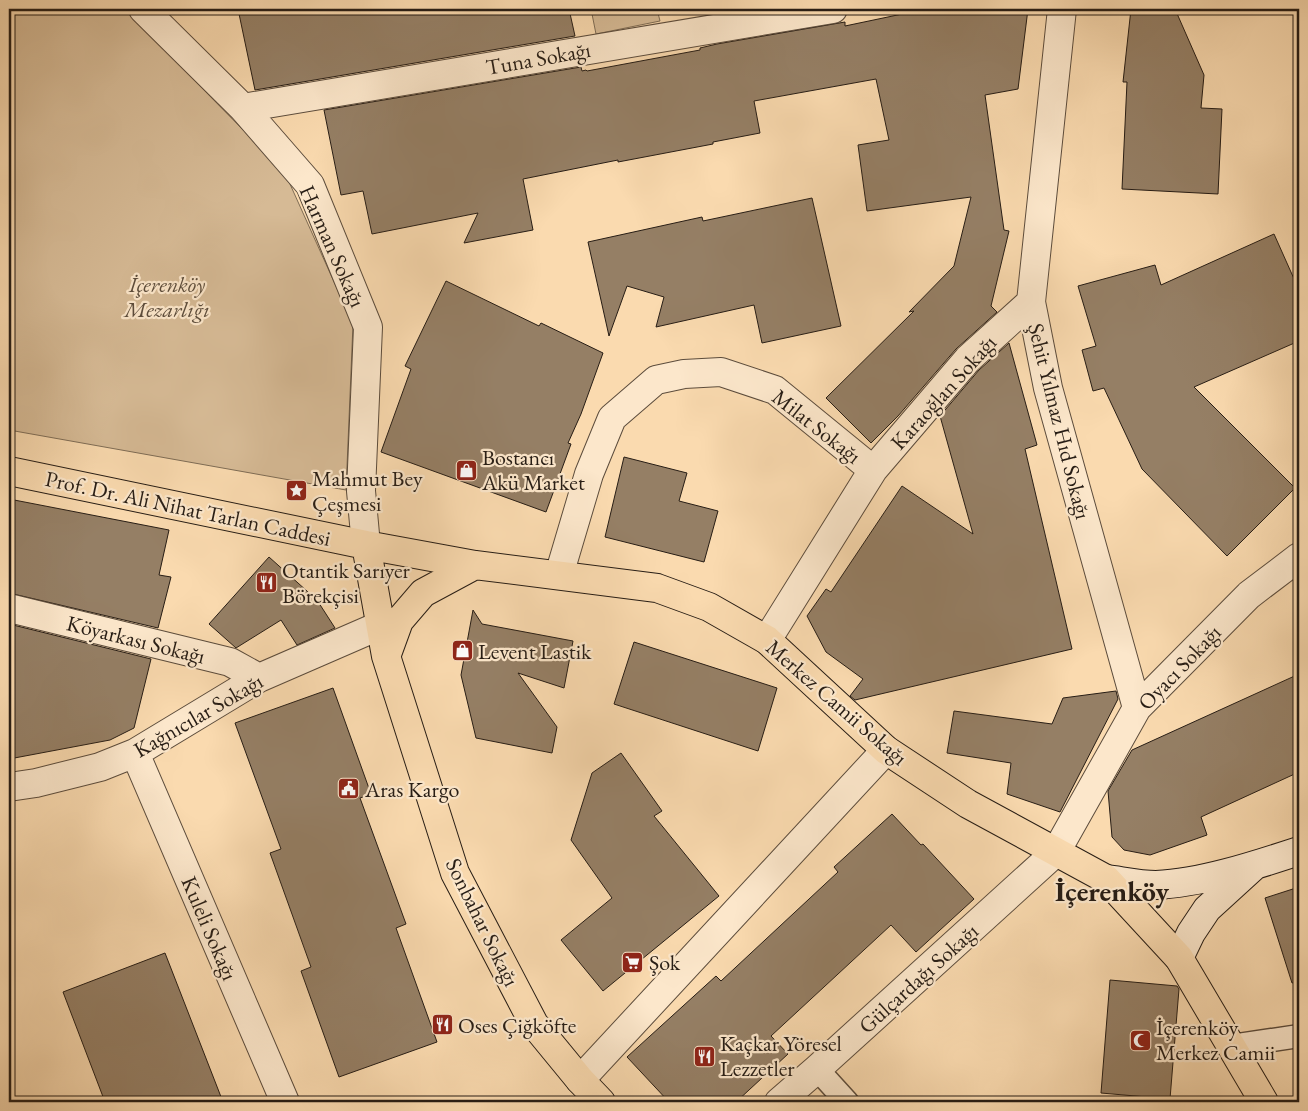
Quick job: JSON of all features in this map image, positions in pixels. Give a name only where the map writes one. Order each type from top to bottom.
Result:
[{"type":"main road","name":"Prof. Dr. Ali Nihat Tarlan Caddesi","points":[[9,471],[366,545]]},
{"type":"main road","name":"Merkez Camii Sokağı","points":[[366,545],[475,565],[657,588],[709,608],[767,640],[886,750],[968,804],[1106,879],[1179,958],[1264,1102]]},
{"type":"main road","name":"Sonbahar Sokağı","points":[[366,545],[386,656],[455,873],[534,1024],[580,1080],[601,1102]]},
{"type":"main road","points":[[386,656],[399,620],[423,593],[475,565]]},
{"type":"street","name":"Harman Sokağı","points":[[143,9],[243,108],[310,185],[368,327],[361,491],[366,545]]},
{"type":"street","name":"Tuna Sokağı","points":[[243,108],[833,9]]},
{"type":"street","name":"Şehit Yılmaz Hıd Sokağı","points":[[1062,9],[1031,302],[1048,388],[1137,708]]},
{"type":"street","name":"Karaoğlan Sokağı","points":[[767,640],[873,470],[968,359],[1031,302]]},
{"type":"street","name":"Milat Sokağı","points":[[559,575],[589,474],[612,418],[656,380],[684,374],[721,372],[775,390],[873,470]]},
{"type":"street","name":"Oyacı Sokağı","points":[[1056,852],[1137,708],[1249,595],[1299,557]]},
{"type":"street","name":"Köyarkası Sokağı","points":[[9,608],[230,662],[259,678]]},
{"type":"street","name":"Kağnıcılar Sokağı","points":[[9,787],[36,783],[100,767],[135,753],[259,678],[381,625]]},
{"type":"street","points":[[580,1080],[886,750]]},
{"type":"street","name":"Kuleli Sokağı","points":[[135,753],[285,1102]]},
{"type":"street","points":[[1106,879],[1154,885],[1180,883],[1254,866],[1299,850]]},
{"type":"street","name":"Gülçardağı Sokağı","points":[[779,1102],[1056,852]]},
{"type":"street","points":[[1179,958],[1191,933],[1207,909],[1254,866]]},
{"type":"lane","points":[[1231,1046],[1299,1036]]},
{"type":"lane","points":[[817,1069],[847,1102]]},
{"type":"green space","name":"İçerenköy Mezarlığı","points":[[9,9],[125,9],[285,173],[353,324],[346,490],[9,430]]},
{"type":"green space","points":[[591,9],[657,9],[660,21],[596,34]]},
{"type":"building","points":[[238,9],[569,9],[575,36],[255,90]]},
{"type":"building","points":[[926,9],[1028,9],[1018,89],[985,95],[1004,230],[1009,231],[991,306],[997,312],[956,349],[898,416],[871,443],[826,398],[914,311],[909,312],[954,266],[971,197],[867,211],[858,145],[889,140],[876,79],[754,101],[760,133],[713,142],[713,144],[523,179],[533,230],[464,243],[478,213],[372,234],[363,191],[341,195],[324,110],[581,67],[582,71],[587,71],[700,50],[700,48],[717,44],[845,22],[845,26]]},
{"type":"building","points":[[1131,9],[1175,9],[1204,75],[1201,108],[1222,109],[1218,194],[1122,189],[1127,82],[1123,82]]},
{"type":"building","points":[[812,198],[841,326],[762,343],[754,305],[656,327],[664,297],[627,286],[609,336],[588,242],[702,217],[703,221]]},
{"type":"building","points":[[1274,234],[1299,290],[1299,341],[1194,387],[1295,488],[1227,556],[1142,469],[1104,388],[1093,391],[1082,350],[1096,346],[1078,286],[1155,265],[1161,285]]},
{"type":"building","points":[[446,281],[539,326],[541,323],[603,353],[581,414],[568,443],[571,444],[546,512],[381,452],[411,369],[405,366]]},
{"type":"building","points":[[1009,343],[1037,445],[1025,449],[1072,649],[855,700],[850,696],[863,679],[826,652],[807,616],[826,589],[831,592],[902,486],[973,534],[940,416],[979,370]]},
{"type":"building","points":[[624,457],[687,473],[679,501],[718,511],[704,562],[605,537]]},
{"type":"building","points":[[9,499],[169,530],[159,575],[171,577],[158,628],[9,593]]},
{"type":"building","points":[[269,557],[317,600],[335,628],[297,645],[281,620],[236,648],[209,624]]},
{"type":"building","points":[[473,610],[482,624],[573,641],[564,688],[518,673],[557,727],[552,753],[476,738],[461,675]]},
{"type":"building","points":[[9,624],[151,659],[134,728],[110,740],[9,759]]},
{"type":"building","points":[[634,642],[777,688],[758,751],[614,704]]},
{"type":"building","points":[[1299,674],[1299,772],[1201,817],[1207,835],[1150,855],[1124,850],[1112,837],[1108,791],[1132,750]]},
{"type":"building","points":[[333,688],[371,794],[360,798],[406,924],[396,928],[437,1042],[339,1077],[301,971],[311,967],[270,853],[281,849],[235,723]]},
{"type":"building","points":[[1116,691],[1118,699],[1060,812],[1007,794],[1011,763],[947,753],[954,711],[1052,724],[1063,698]]},
{"type":"building","points":[[621,753],[662,811],[654,816],[719,896],[603,991],[561,940],[612,898],[571,840],[592,773]]},
{"type":"building","points":[[892,814],[974,899],[916,952],[891,925],[771,1036],[788,1054],[736,1102],[669,1102],[627,1057],[716,976],[721,981],[838,872],[834,867]]},
{"type":"building","points":[[1299,887],[1299,982],[1292,983],[1265,898]]},
{"type":"building","points":[[165,953],[223,1102],[105,1102],[63,992]]},
{"type":"building","name":"İçerenköy Merkez Camii","points":[[1110,980],[1177,986],[1179,989],[1170,1099],[1101,1093]]},
{"type":"place","name":"Bostancı Akü Market","points":[[466,470]]},
{"type":"place","name":"Mahmut Bey Çeşmesi","points":[[296,491]]},
{"type":"place","name":"Otantik Sarıyer Börekçisi","points":[[266,583]]},
{"type":"place","name":"Levent Lastik","points":[[462,651]]},
{"type":"place","name":"Aras Kargo","points":[[349,789]]},
{"type":"place","name":"Şok","points":[[633,962]]},
{"type":"place","name":"Oses Çiğköfte","points":[[442,1025]]},
{"type":"place","name":"İçerenköy Merkez Camii","points":[[1140,1040]]},
{"type":"place","name":"Kaçkar Yöresel Lezzetler","points":[[704,1056]]},
{"type":"district","name":"İçerenköy","points":[[1112,891]]}]
